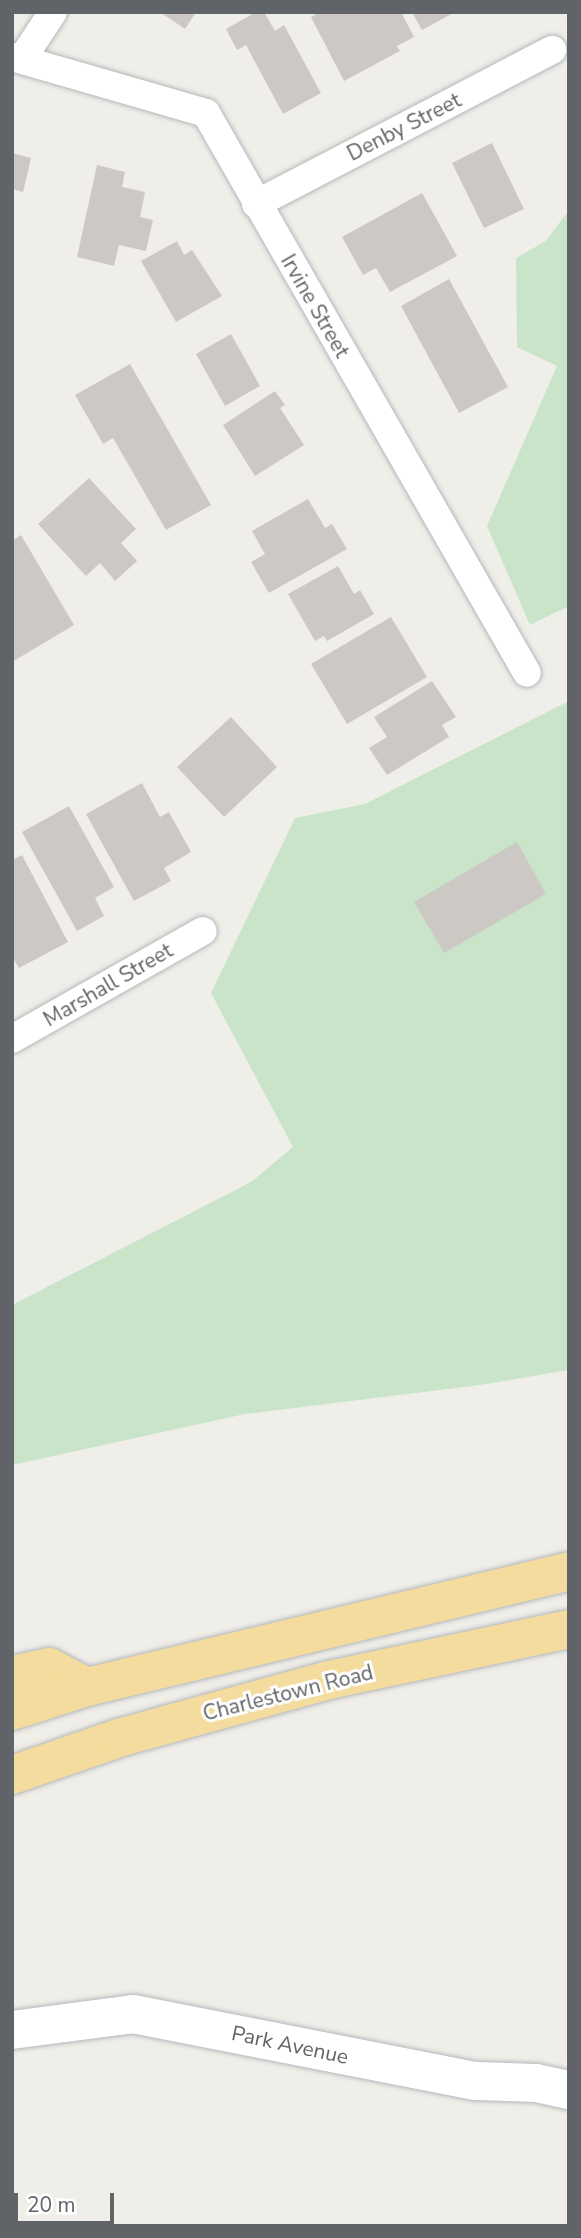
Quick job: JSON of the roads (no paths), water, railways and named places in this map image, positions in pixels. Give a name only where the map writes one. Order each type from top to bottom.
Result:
[{"type":"highway","points":[[12,1711],[87,1687],[569,1571]]},
{"type":"highway","name":"Charlestown Road","points":[[12,1775],[122,1737],[329,1680],[569,1629]]},
{"type":"highway","points":[[12,1675],[49,1667],[87,1687]]},
{"type":"main road","name":"Park Avenue","points":[[12,2030],[133,2014],[476,2081],[569,2090]]},
{"type":"street","points":[[17,58],[53,12]]},
{"type":"street","name":"Denby Street","points":[[256,204],[552,50]]},
{"type":"street","name":"Irvine Street","points":[[17,58],[206,113],[527,673]]},
{"type":"street","name":"Marshall Street","points":[[12,1039],[203,931]]}]
